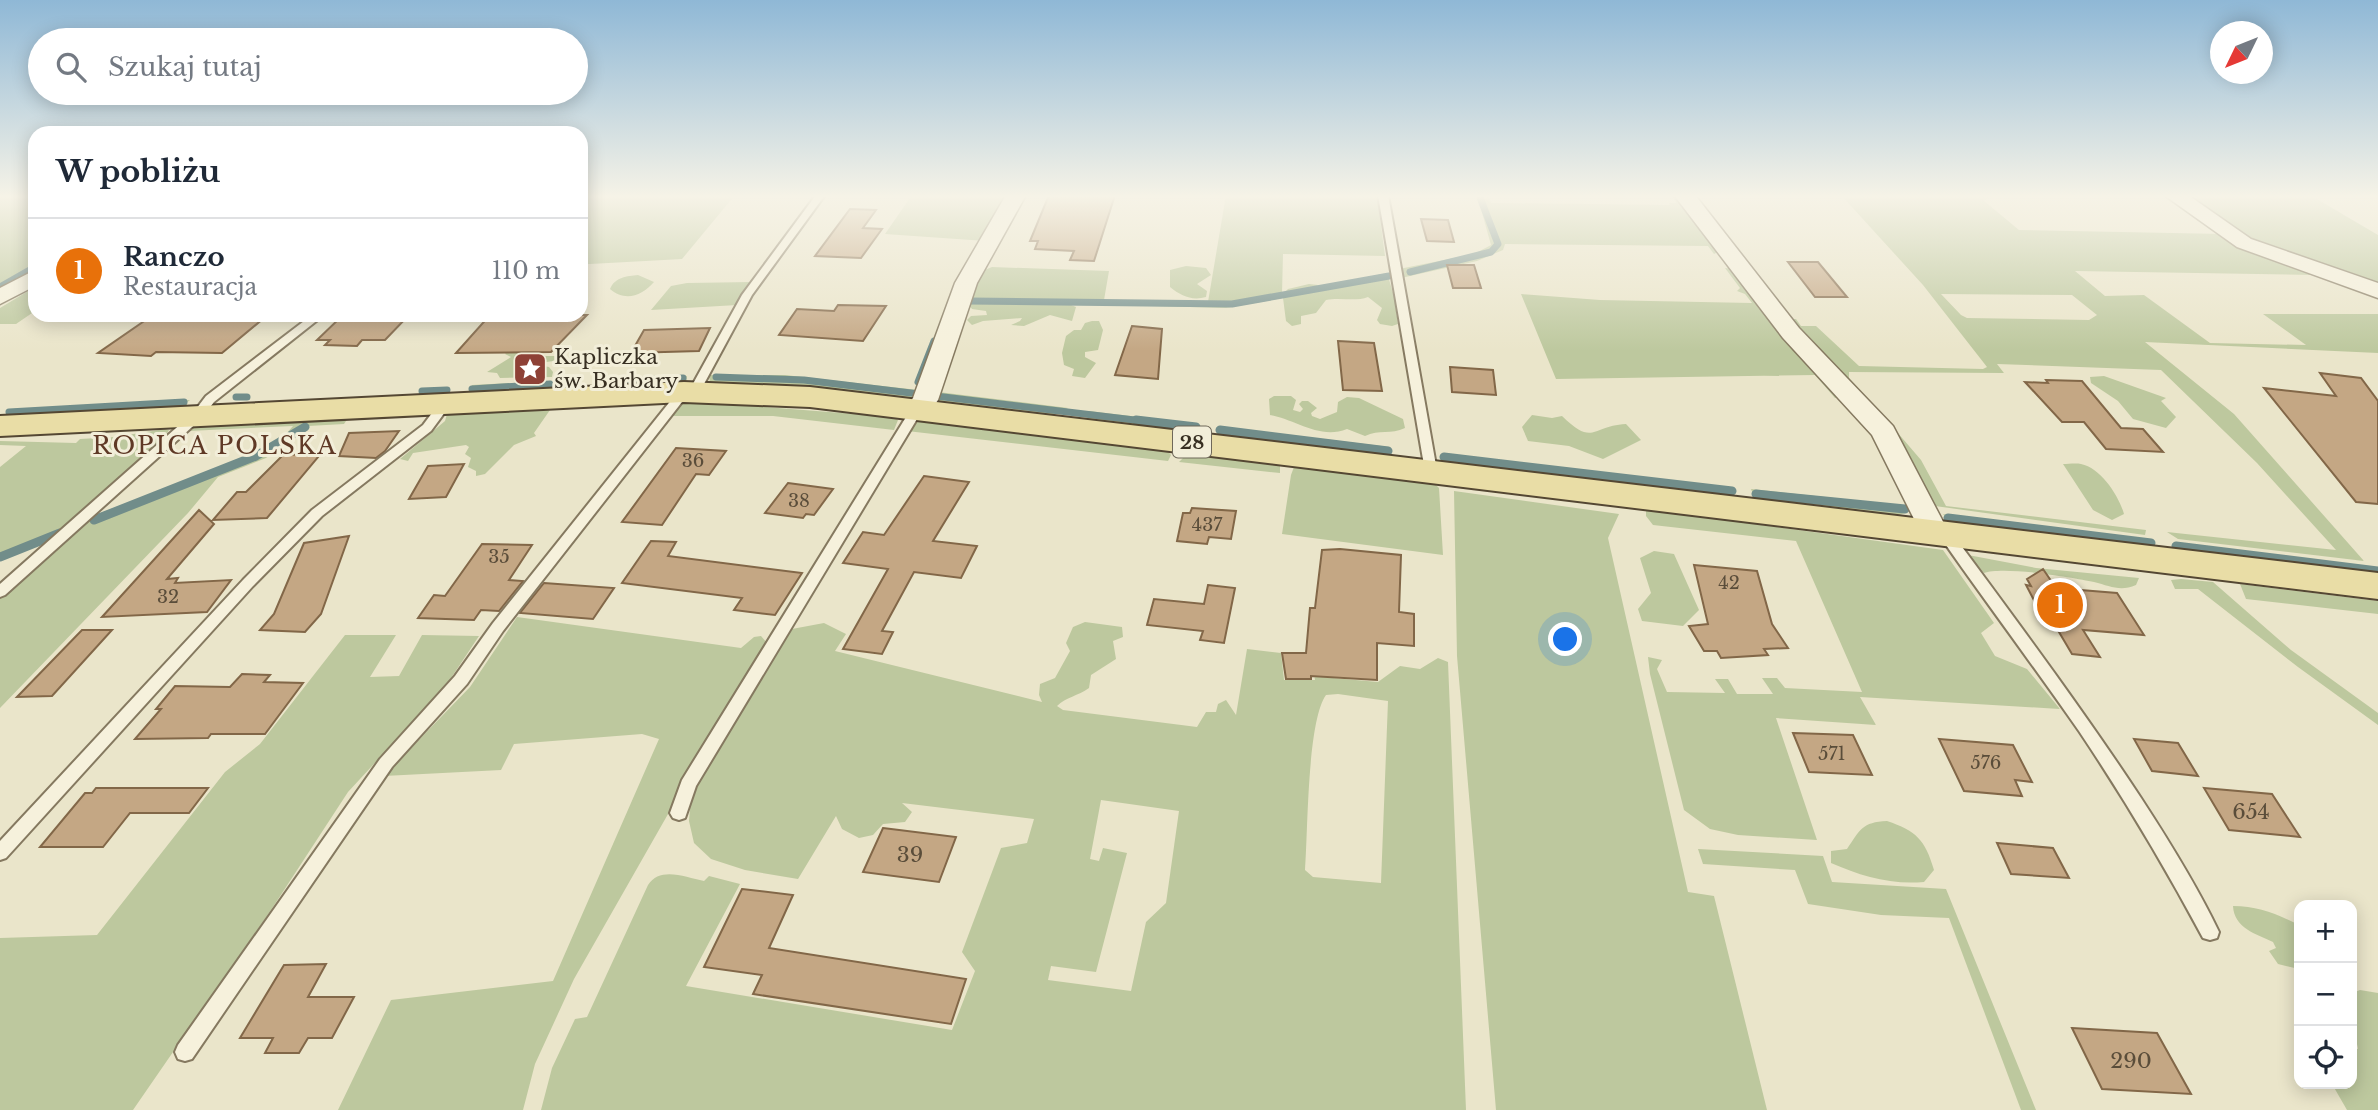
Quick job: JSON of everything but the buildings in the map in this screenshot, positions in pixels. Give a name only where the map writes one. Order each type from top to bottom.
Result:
[{"type":"main road","name":"28","points":[[0,426],[689,392],[923,400],[1431,471],[2378,586]]},
{"type":"street","points":[[923,400],[966,284],[987,247]]},
{"type":"street","points":[[1724,247],[1791,333],[1884,432],[1940,534]]},
{"type":"street","points":[[2255,247],[2378,291]]},
{"type":"street","points":[[0,297],[28,281]]},
{"type":"lane","points":[[185,1052],[386,763],[461,680],[506,617],[689,392],[747,295],[783,247]]},
{"type":"lane","points":[[1392,247],[1431,471]]},
{"type":"lane","points":[[0,592],[197,416],[210,399],[310,322]]},
{"type":"lane","points":[[679,813],[688,785],[923,400]]},
{"type":"lane","points":[[0,853],[239,592],[317,513],[427,428],[445,404]]},
{"type":"lane","points":[[1940,534],[2075,714],[2184,882],[2210,932]]},
{"type":"green space","points":[[0,247],[28,247],[28,275],[0,292]]},
{"type":"green space","points":[[588,247],[692,247],[682,259],[588,264]]},
{"type":"green space","points":[[1217,247],[1384,247],[1385,256],[1283,254],[1282,293],[1291,293],[1286,291],[1309,284],[1318,285],[1316,288],[1387,273],[1398,324],[1380,324],[1377,320],[1382,308],[1368,297],[1326,300],[1316,313],[1301,316],[1301,324],[1292,326],[1286,321],[1283,298],[1226,308],[965,301],[982,271],[992,267],[1109,271],[1104,300],[1208,302]]},
{"type":"green space","points":[[1488,247],[1504,247],[1503,250],[1477,261],[1401,278],[1399,269],[1474,254]]},
{"type":"green space","points":[[1709,247],[1714,247],[1718,252],[1714,254]]},
{"type":"green space","points":[[1888,247],[2254,247],[2378,297],[2314,275],[2075,271],[2105,296],[2144,295],[2210,343],[2306,345],[2263,314],[2378,314],[2378,353],[2145,342],[2234,414],[2364,561],[2178,539],[2167,532],[2336,550],[2257,463],[2161,370],[1997,364],[2004,373],[1849,372],[1849,378],[1879,411],[1871,409],[1788,319],[1796,319],[1801,326],[1816,326],[1859,366],[1987,367],[1923,285]],"holes":[[[1941,294],[2072,295],[2097,315],[2089,320],[1967,318]]]},
{"type":"green space","points":[[2262,247],[2378,247],[2378,289]]},
{"type":"green space","points":[[1186,266],[1206,268],[1211,275],[1197,284],[1207,291],[1206,297],[1187,297],[1170,287],[1170,270]]},
{"type":"green space","points":[[1725,268],[1733,269],[1845,397],[1835,398],[1815,375],[1556,379],[1521,294],[1600,300],[1752,303],[1745,294],[1737,291],[1740,288]]},
{"type":"green space","points":[[638,275],[654,282],[633,296],[622,295],[610,289],[618,280]]},
{"type":"green space","points":[[752,282],[737,305],[651,310],[671,286],[687,283]]},
{"type":"green space","points":[[28,291],[28,316],[16,324],[0,324],[0,308]]},
{"type":"green space","points":[[972,302],[1076,307],[1072,321],[1050,315],[1024,326],[1011,325],[1022,318],[983,321],[972,325],[967,320],[971,316],[987,315],[986,311],[972,309],[969,305]]},
{"type":"green space","points":[[1099,321],[1103,330],[1098,350],[1085,352],[1085,357],[1096,363],[1085,378],[1072,376],[1074,369],[1064,365],[1062,353],[1066,336],[1074,330],[1081,330],[1085,323]]},
{"type":"green space","points":[[515,343],[531,350],[529,356],[566,356],[569,359],[531,364],[549,367],[553,372],[552,377],[500,378],[497,373],[487,372],[511,357],[505,354]]},
{"type":"green space","points":[[709,375],[785,375],[918,390],[913,398],[796,386],[710,383]]},
{"type":"green space","points":[[687,376],[686,382],[609,386],[606,383],[609,379]]},
{"type":"green space","points":[[2104,376],[2166,398],[2161,401],[2176,417],[2166,428],[2133,419],[2118,401],[2091,383],[2090,377]]},
{"type":"green space","points":[[550,381],[547,390],[468,394],[472,385]]},
{"type":"green space","points":[[938,392],[1068,408],[1052,416],[937,402]]},
{"type":"green space","points":[[1274,396],[1291,396],[1296,400],[1293,410],[1300,412],[1303,409],[1299,404],[1308,401],[1317,408],[1311,413],[1312,416],[1320,419],[1337,412],[1338,402],[1347,397],[1359,398],[1403,419],[1405,428],[1365,436],[1347,429],[1337,432],[1317,430],[1270,415],[1269,399]]},
{"type":"green space","points":[[190,400],[180,408],[5,416],[12,409]]},
{"type":"green space","points":[[690,401],[893,417],[898,420],[894,430],[773,416],[670,416],[679,405]]},
{"type":"green space","points":[[548,406],[550,410],[534,433],[536,436],[514,445],[485,474],[476,476],[476,471],[468,467],[471,458],[465,454],[469,447],[466,445],[413,453],[408,461],[400,459],[445,421],[451,411]]},
{"type":"green space","points":[[1089,411],[1197,424],[1194,433],[1090,421],[1087,417]]},
{"type":"green space","points":[[1532,415],[1552,418],[1562,416],[1587,433],[1626,424],[1641,440],[1603,459],[1569,446],[1528,441],[1522,427]]},
{"type":"green space","points":[[348,418],[344,424],[308,426],[266,458],[218,477],[188,513],[0,708],[0,598],[90,517],[257,453],[280,441],[293,426],[188,431],[195,425]]},
{"type":"green space","points":[[1885,418],[1921,460],[1946,506],[2146,530],[2145,535],[1935,506],[1909,458],[1882,422]]},
{"type":"green space","points":[[921,419],[1165,448],[1171,455],[1168,461],[907,431]]},
{"type":"green space","points":[[1221,427],[1390,447],[1389,456],[1216,435]]},
{"type":"green space","points":[[169,430],[163,440],[45,546],[41,544],[0,561],[0,467],[26,446],[0,445],[0,441],[76,443],[80,439],[115,437]]},
{"type":"green space","points":[[1189,452],[1275,462],[1280,465],[1280,473],[1179,462]]},
{"type":"green space","points":[[2063,464],[2081,464],[2095,471],[2113,491],[2124,514],[2112,520],[2093,510]]},
{"type":"green space","points":[[1300,465],[1432,481],[1439,488],[1443,555],[1282,534],[1291,475],[1294,467]]},
{"type":"green space","points":[[1583,475],[1730,487],[1733,497],[1665,490]]},
{"type":"green space","points":[[1751,489],[1909,506],[1905,513],[1893,517],[1755,499]]},
{"type":"green space","points":[[1454,491],[1619,514],[1608,538],[1688,892],[1714,896],[1767,1110],[1496,1110],[1457,656]]},
{"type":"green space","points":[[1646,509],[1943,550],[1994,623],[1981,633],[1995,656],[2027,669],[2060,709],[1860,697],[1876,725],[1776,718],[1817,840],[1738,835],[1710,829],[1684,810],[1648,657],[1662,660],[1657,669],[1667,692],[1725,693],[1715,679],[1728,679],[1737,694],[1773,694],[1762,678],[1777,678],[1785,688],[1862,692],[1796,541],[1653,525],[1646,516]]},
{"type":"green space","points":[[1943,514],[2146,540],[2150,549],[1952,524]]},
{"type":"green space","points":[[1654,551],[1674,554],[1699,610],[1683,626],[1642,621],[1638,609],[1651,593],[1640,558]]},
{"type":"green space","points":[[1968,555],[2036,568],[2139,578],[2136,585],[2120,588],[2038,573],[1984,573]]},
{"type":"green space","points":[[2171,580],[2213,582],[2291,650],[2378,713],[2378,725],[2198,589],[2175,589]]},
{"type":"green space","points":[[2240,584],[2378,601],[2378,614],[2246,599]]},
{"type":"green space","points":[[517,617],[741,648],[754,637],[761,636],[769,645],[745,679],[574,979],[535,1064],[523,1110],[338,1110],[391,1000],[553,981],[659,739],[642,734],[514,744],[501,770],[384,776],[470,687]]},
{"type":"green space","points":[[1085,622],[1122,627],[1123,637],[1113,641],[1116,659],[1091,675],[1089,688],[1057,706],[1063,710],[1197,727],[1206,712],[1216,712],[1218,704],[1226,700],[1236,715],[1247,649],[1281,653],[1284,680],[1315,680],[1312,663],[1329,663],[1333,678],[1378,682],[1400,666],[1420,669],[1438,658],[1448,662],[1466,1110],[541,1110],[552,1068],[575,1019],[587,1017],[648,885],[653,879],[666,874],[704,881],[709,876],[740,884],[686,986],[952,1030],[975,971],[962,952],[1001,848],[1027,843],[1034,819],[902,803],[912,812],[905,822],[883,824],[873,835],[859,838],[842,829],[836,816],[798,879],[745,870],[711,859],[694,843],[689,821],[691,796],[725,730],[792,629],[824,623],[846,634],[835,651],[1042,702],[1039,695],[1040,684],[1055,678],[1070,651],[1066,643],[1073,627]],"holes":[[[1338,694],[1388,701],[1381,883],[1313,877],[1305,870],[1315,728],[1326,695]],[[1101,800],[1179,811],[1166,903],[1146,922],[1131,991],[1048,980],[1051,966],[1096,972],[1127,853],[1103,848],[1099,861],[1090,859]]]},
{"type":"green space","points":[[345,635],[396,635],[370,677],[399,676],[422,635],[479,636],[445,687],[348,792],[271,910],[133,1110],[0,1110],[0,938],[97,935],[225,772],[260,744]]},
{"type":"green space","points":[[1887,821],[1912,833],[1923,844],[1934,870],[1924,882],[1876,879],[1831,863],[1831,851],[1847,849],[1867,825]]},
{"type":"green space","points":[[1698,849],[1823,856],[1832,882],[1946,889],[2036,1110],[2021,1110],[1949,918],[1881,915],[1808,904],[1795,870],[1703,864]]},
{"type":"green space","points":[[2233,906],[2251,907],[2294,922],[2294,968],[2278,964],[2269,951],[2276,948],[2273,942],[2253,933],[2237,920]]},
{"type":"green space","points":[[2357,991],[2378,993],[2378,1110],[2347,1110],[2335,1089],[2357,1089]]},
{"type":"waterway","points":[[1410,272],[1491,252],[1496,247]]},
{"type":"waterway","points":[[0,287],[28,271]]},
{"type":"waterway","points":[[969,301],[1232,304],[1389,276]]},
{"type":"waterway","points":[[918,382],[934,341]]},
{"type":"waterway","points":[[716,377],[804,380],[1151,422]]},
{"type":"waterway","points":[[609,381],[683,378]]},
{"type":"waterway","points":[[472,389],[550,384]]},
{"type":"waterway","points":[[422,391],[447,390]]},
{"type":"waterway","points":[[236,397],[247,397]]},
{"type":"waterway","points":[[9,412],[184,402]]},
{"type":"waterway","points":[[1136,420],[1196,427]]},
{"type":"waterway","points":[[94,520],[256,456],[305,427]]},
{"type":"waterway","points":[[1220,430],[1388,451]]},
{"type":"waterway","points":[[1444,457],[1732,491]]},
{"type":"waterway","points":[[1756,494],[1905,509]]},
{"type":"waterway","points":[[1948,518],[2151,543]]},
{"type":"waterway","points":[[0,557],[60,533]]},
{"type":"waterway","points":[[2176,546],[2378,571]]},
{"type":"place","name":"Kapliczka św. Barbary","points":[[530,369]]},
{"type":"place","name":"Ranczo","points":[[2060,605]]},
{"type":"district","name":"ROPICA POLSKA","points":[[215,446]]}]
